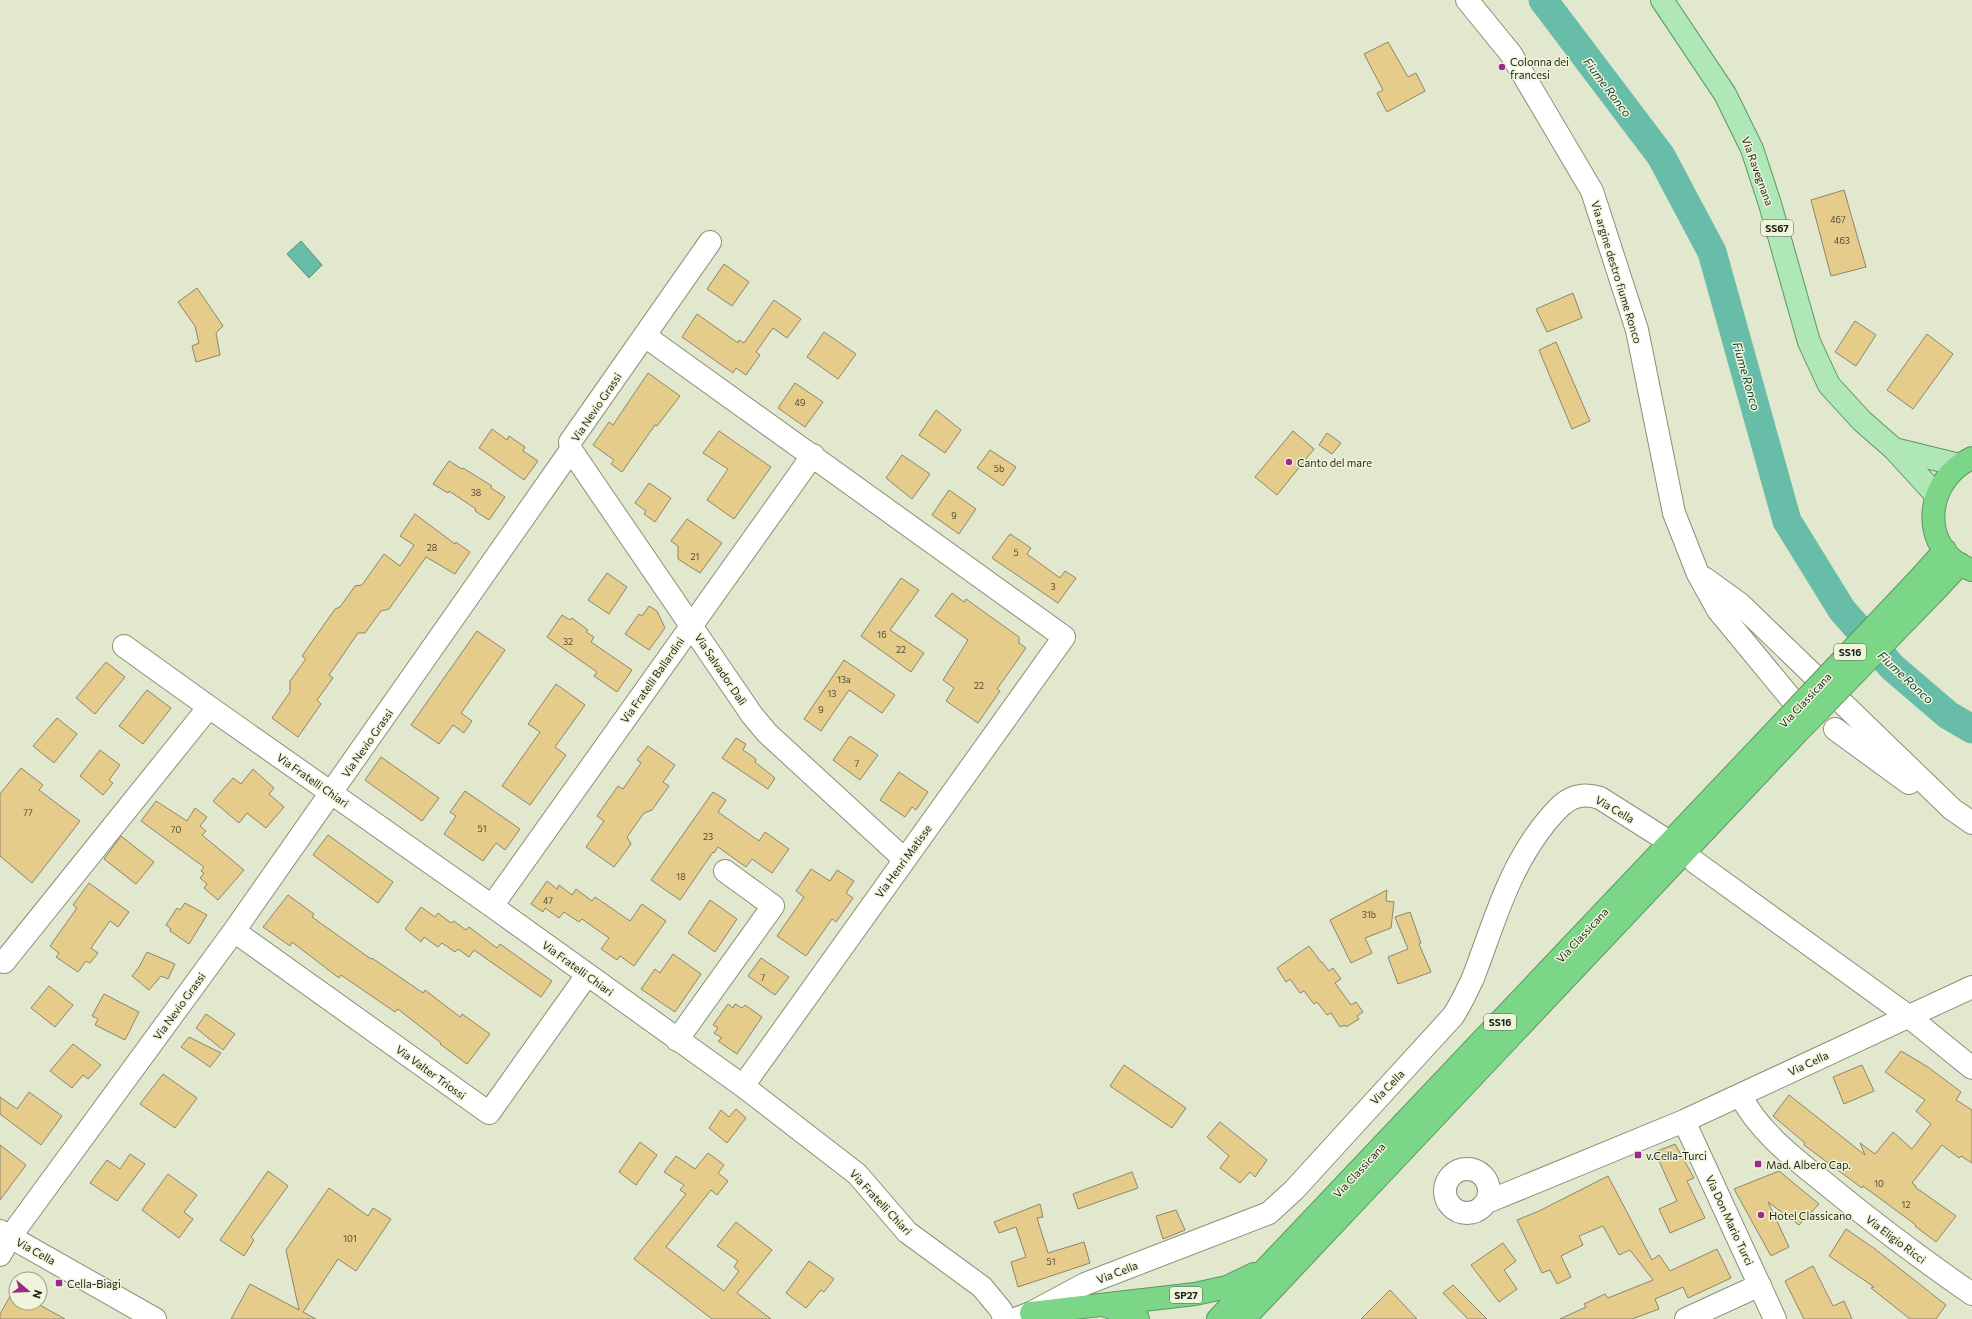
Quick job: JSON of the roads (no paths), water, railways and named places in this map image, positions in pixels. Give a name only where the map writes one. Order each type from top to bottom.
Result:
[{"type":"highway","name":"Via Classicana","points":[[1218,1319],[1789,730],[1798,707],[1925,586],[1959,562],[1938,538],[1934,524],[1933,509],[1936,494],[1946,478],[1965,462]]},
{"type":"highway","name":"Via Classicana","points":[[1244,1319],[1789,730],[1925,586]]},
{"type":"highway","name":"SP27","points":[[1023,1316],[1101,1304],[1195,1294],[1227,1287],[1266,1268]]},
{"type":"highway","name":"SP27","points":[[1101,1304],[1132,1314],[1138,1319]]},
{"type":"main road","name":"Via Ravegnana","points":[[1662,0],[1725,94],[1752,149],[1770,204],[1809,342],[1829,385],[1862,422],[1894,449],[1936,494]]},
{"type":"main road","name":"Via Ravegnana","points":[[1894,449],[1965,462]]},
{"type":"street","name":"Via argine destro fiume Ronco","points":[[1467,0],[1511,54],[1592,191],[1637,330],[1674,513],[1698,574],[1718,610],[1798,707]]},
{"type":"street","name":"Via Nevio Grassi","points":[[3,1241],[234,931],[332,793],[571,450],[570,442],[710,242]]},
{"type":"street","points":[[645,336],[813,455]]},
{"type":"street","name":"Via Salvador Dalì","points":[[571,450],[752,715],[767,733],[904,859]]},
{"type":"street","name":"Via Fratelli Ballardini","points":[[492,906],[813,455]]},
{"type":"street","name":"Via Henri Matisse","points":[[743,1086],[1064,637],[813,455]]},
{"type":"street","points":[[1698,574],[1740,604],[1952,809]]},
{"type":"street","name":"Via Fratelli Chiari","points":[[124,646],[209,708],[492,906],[743,1086],[857,1174],[907,1232],[982,1287],[1001,1310],[1004,1319]]},
{"type":"street","points":[[4,962],[209,708]]},
{"type":"street","points":[[1835,728],[1925,795],[1952,809],[1972,823]]},
{"type":"street","name":"Via Cella","points":[[1023,1316],[1085,1284],[1269,1213],[1294,1190],[1453,1016],[1472,978],[1508,884],[1530,845],[1547,821],[1564,804],[1573,798],[1581,796],[1590,795],[1600,798],[1660,836]]},
{"type":"street","points":[[1695,862],[1908,1016],[1972,1068]]},
{"type":"street","points":[[677,1040],[773,906],[725,872]]},
{"type":"street","name":"Via Valter Triossi","points":[[234,931],[489,1113],[587,975]]},
{"type":"street","name":"Via Cella","points":[[1487,1202],[1684,1121],[1972,987]]},
{"type":"street","name":"Via Eligio Ricci","points":[[1740,1095],[1756,1120],[1775,1143],[1864,1215],[1934,1268],[1972,1294]]},
{"type":"street","name":"Via Don Mario Turci","points":[[1684,1121],[1775,1319]]},
{"type":"street","name":"Via Cella","points":[[3,1241],[155,1319]]},
{"type":"street","points":[[1686,1319],[1760,1285]]},
{"type":"water","points":[[301,241],[322,265],[309,278],[287,254]]},
{"type":"waterway","name":"Fiume Ronco","points":[[1543,0],[1661,156],[1712,252],[1787,521],[1842,610],[1892,667],[1948,715],[1972,729]]},
{"type":"place","name":"Colonna dei francesi","points":[[1502,67]]},
{"type":"place","name":"Canto del mare","points":[[1289,462]]},
{"type":"place","name":"v.Cella-Turci","points":[[1638,1155]]},
{"type":"place","name":"Mad. Albero Cap.","points":[[1758,1164]]},
{"type":"place","name":"Hotel Classicano","points":[[1761,1215]]},
{"type":"place","name":"Cella-Biagi","points":[[59,1283]]}]
